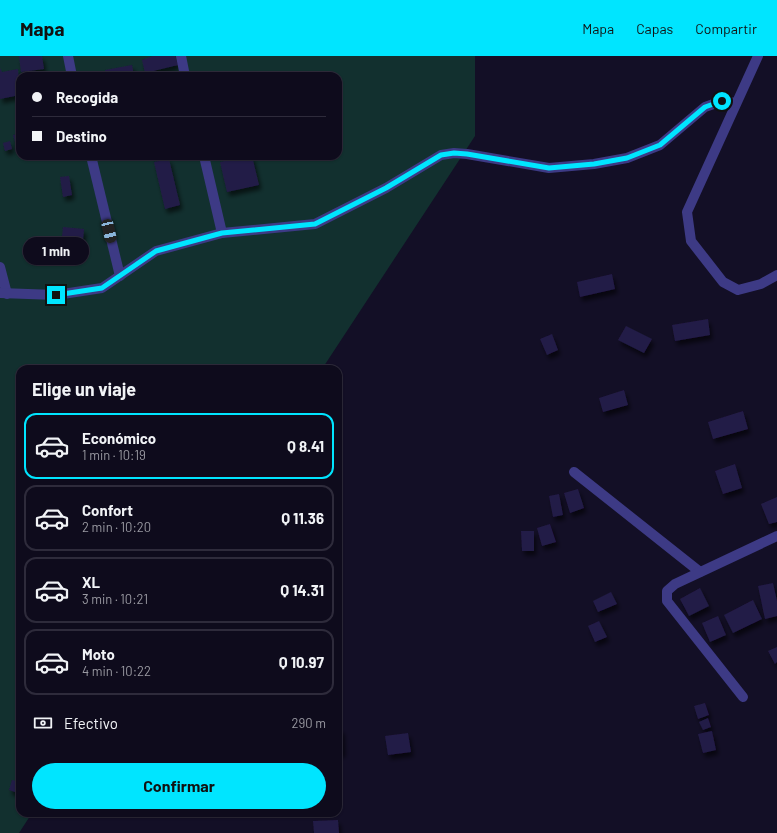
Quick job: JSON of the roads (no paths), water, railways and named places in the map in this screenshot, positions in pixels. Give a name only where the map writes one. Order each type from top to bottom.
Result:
[{"type":"street","points":[[68,56],[71,72]]},
{"type":"street","points":[[181,56],[184,72]]},
{"type":"street","points":[[758,56],[687,212],[691,241],[723,282],[738,290],[761,284],[777,275]]},
{"type":"street","points":[[0,267],[3,293],[56,295],[102,288],[156,251],[222,233],[315,224],[386,188],[441,155],[454,153],[467,154],[549,168],[594,164],[627,158],[660,145],[705,107],[722,101],[736,103]]},
{"type":"street","points":[[92,160],[120,276]]},
{"type":"street","points":[[205,160],[222,233]]},
{"type":"street","points":[[574,472],[700,572]]},
{"type":"street","points":[[743,697],[667,600],[667,591],[675,584],[777,536]]}]
